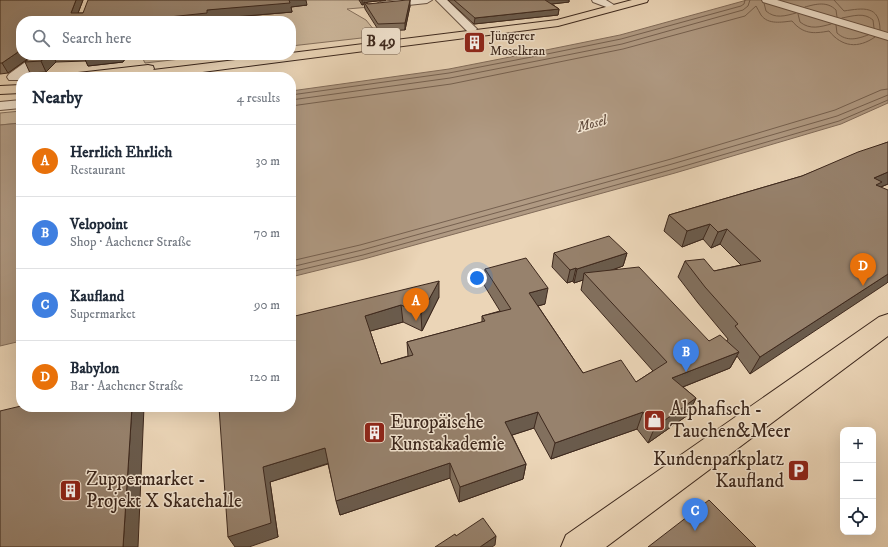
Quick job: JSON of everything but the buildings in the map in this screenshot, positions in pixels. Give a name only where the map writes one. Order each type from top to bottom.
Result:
[{"type":"main road","name":"B 49","points":[[296,51],[471,29],[558,23],[624,3],[643,0]]},
{"type":"main road","points":[[609,5],[624,3]]},
{"type":"main road","name":"B 49","points":[[296,58],[452,37],[488,29],[562,17],[609,5]]},
{"type":"main road","points":[[452,37],[468,32],[471,29]]},
{"type":"main road","points":[[121,72],[225,60]]},
{"type":"main road","name":"B 49","points":[[195,72],[283,60]]},
{"type":"main road","points":[[0,84],[16,80]]},
{"type":"main road","points":[[0,90],[16,81]]},
{"type":"main road","points":[[578,547],[888,323]]},
{"type":"street","points":[[368,6],[427,0]]},
{"type":"street","points":[[441,0],[471,29]]},
{"type":"street","points":[[597,0],[609,5]]},
{"type":"street","points":[[767,0],[888,37]]},
{"type":"street","points":[[26,72],[38,60]]},
{"type":"street","points":[[0,75],[16,79]]},
{"type":"street","points":[[0,106],[16,104]]},
{"type":"shaded area","points":[[305,0],[363,0],[370,7],[347,9],[366,20],[379,36],[296,45],[296,16],[245,16],[292,12],[290,7]]},
{"type":"shaded area","points":[[144,60],[172,60],[145,63]]},
{"type":"shaded area","points":[[16,111],[16,123],[0,125],[0,113]]},
{"type":"water","name":"Mosel","points":[[747,0],[888,0],[888,103],[841,124],[675,173],[364,259],[296,276],[296,90],[449,69],[620,35]]},
{"type":"water","points":[[16,123],[16,342],[0,346],[0,125]]},
{"type":"place","name":"Jüngerer Moselkran","points":[[475,43]]},
{"type":"place","name":"Babylon","points":[[863,286]]},
{"type":"place","name":"Herrlich Ehrlich","points":[[416,321]]},
{"type":"place","name":"Velopoint","points":[[686,372]]},
{"type":"place","name":"Alphafisch - Tauchen&Meer","points":[[655,420]]},
{"type":"place","name":"Europäische Kunstakademie","points":[[374,433]]},
{"type":"place","name":"Kundenparkplatz Kaufland","points":[[799,470]]},
{"type":"place","name":"Zuppermarket - Projekt X Skatehalle","points":[[70,490]]},
{"type":"place","name":"Kaufland","points":[[695,531]]}]
